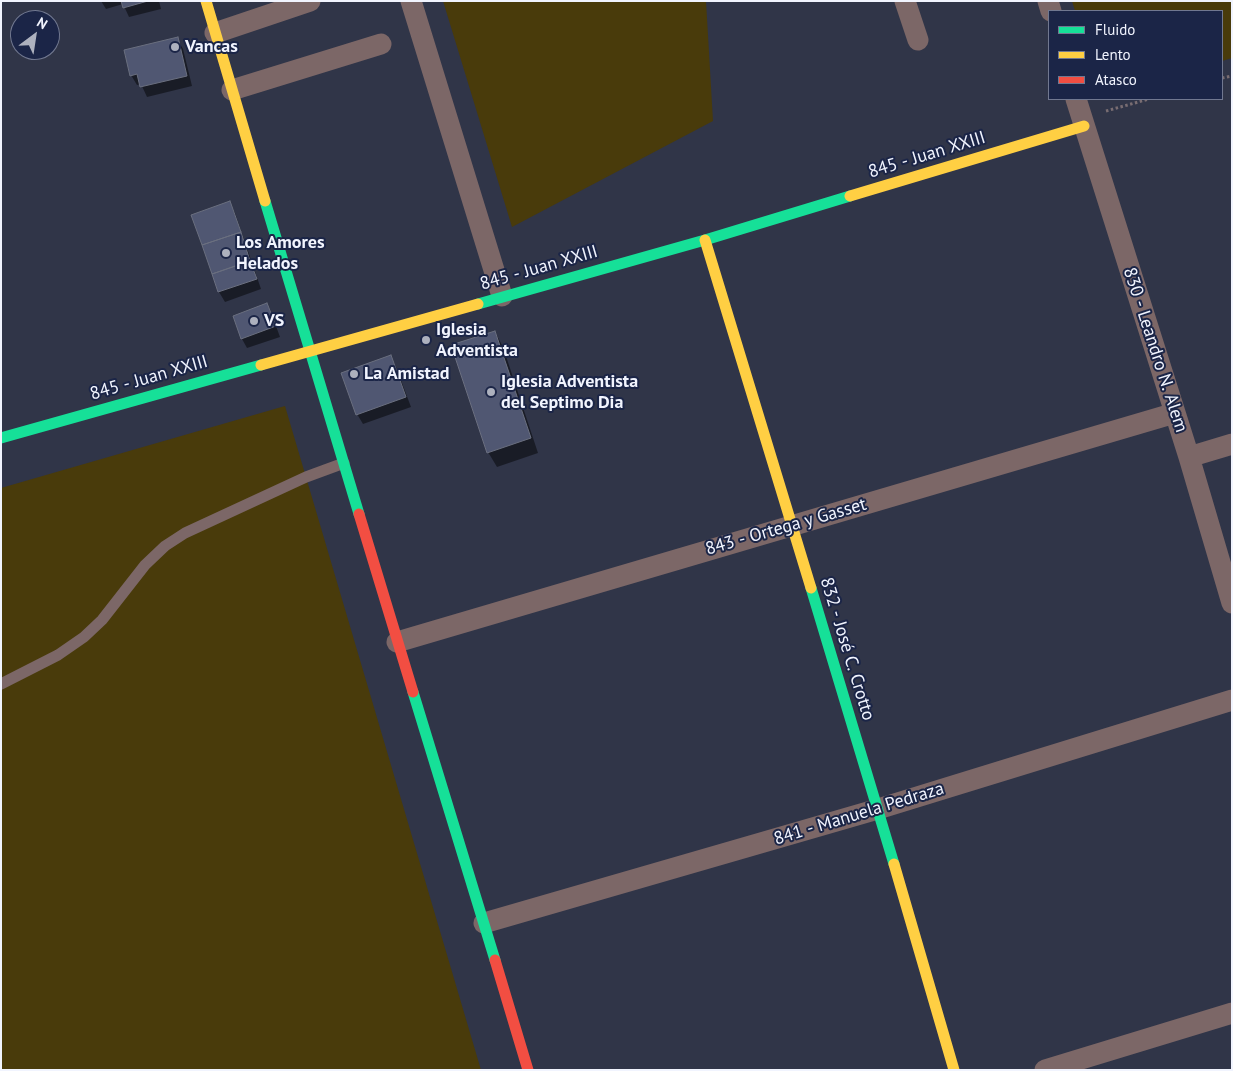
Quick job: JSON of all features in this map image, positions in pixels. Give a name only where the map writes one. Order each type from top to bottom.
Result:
[{"type":"street","points":[[206,1],[397,642],[528,1070]]},
{"type":"street","points":[[215,33],[310,1]]},
{"type":"street","points":[[411,1],[502,296]]},
{"type":"street","points":[[905,1],[918,40]]},
{"type":"street","points":[[232,90],[381,44]]},
{"type":"street","name":"845 - Juan XXIII","points":[[1,438],[704,240],[1080,114]]},
{"type":"street","name":"830 - Leandro N. Alem","points":[[1080,114],[1175,413],[1232,603]]},
{"type":"street","name":"832 - José C. Crotto","points":[[704,240],[878,809],[954,1070]]},
{"type":"street","name":"843 - Ortega y Gasset","points":[[397,642],[1175,413]]},
{"type":"street","points":[[1188,457],[1232,444]]},
{"type":"street","name":"841 - Manuela Pedraza","points":[[484,923],[878,809],[1232,700]]},
{"type":"street","points":[[1045,1070],[1232,1013]]},
{"type":"lane","points":[[1,684],[58,656],[84,637],[102,620],[145,565],[165,546],[185,533],[344,462]]},
{"type":"path","points":[[1080,114],[1144,100]]},
{"type":"shaded area","points":[[443,1],[706,1],[713,121],[512,227]]},
{"type":"shaded area","points":[[1072,1],[1232,1],[1232,58],[1223,61],[1223,10],[1075,10]]},
{"type":"shaded area","points":[[285,406],[481,1070],[1,1070],[1,488]]},
{"type":"building","points":[[121,1],[148,1],[123,8]]},
{"type":"building","points":[[178,37],[187,76],[140,87],[137,74],[130,76],[124,50]]},
{"type":"building","points":[[230,201],[241,232],[202,245],[191,215]]},
{"type":"building","name":"Los Amores Helados","points":[[241,232],[250,261],[212,274],[202,245]]},
{"type":"building","points":[[250,261],[257,279],[218,292],[212,274]]},
{"type":"building","name":"VS","points":[[267,303],[276,326],[241,339],[233,316]]},
{"type":"building","name":"Iglesia Adventista del Septimo Dia","points":[[495,331],[531,438],[487,453],[451,345]]},
{"type":"building","points":[[391,355],[406,397],[356,415],[341,373]]},
{"type":"traffic: fast","points":[[478,304],[705,240],[850,196]]},
{"type":"traffic: fast","points":[[265,201],[359,514]]},
{"type":"traffic: fast","points":[[1,438],[261,365]]},
{"type":"traffic: fast","points":[[811,588],[894,864]]},
{"type":"traffic: fast","points":[[413,692],[495,960]]},
{"type":"traffic: slow","points":[[206,1],[265,201]]},
{"type":"traffic: slow","points":[[850,196],[1084,126]]},
{"type":"traffic: slow","points":[[705,240],[811,588]]},
{"type":"traffic: slow","points":[[261,365],[478,304]]},
{"type":"traffic: slow","points":[[894,864],[954,1070]]},
{"type":"traffic: jam","points":[[359,514],[413,692]]},
{"type":"traffic: jam","points":[[495,960],[528,1070]]},
{"type":"place","name":"Vancas","points":[[175,47]]},
{"type":"place","name":"Los Amores Helados","points":[[226,253]]},
{"type":"place","name":"VS","points":[[254,321]]},
{"type":"place","name":"Iglesia Adventista","points":[[426,340]]},
{"type":"place","name":"La Amistad","points":[[354,374]]},
{"type":"place","name":"Iglesia Adventista del Septimo Dia","points":[[491,392]]}]
